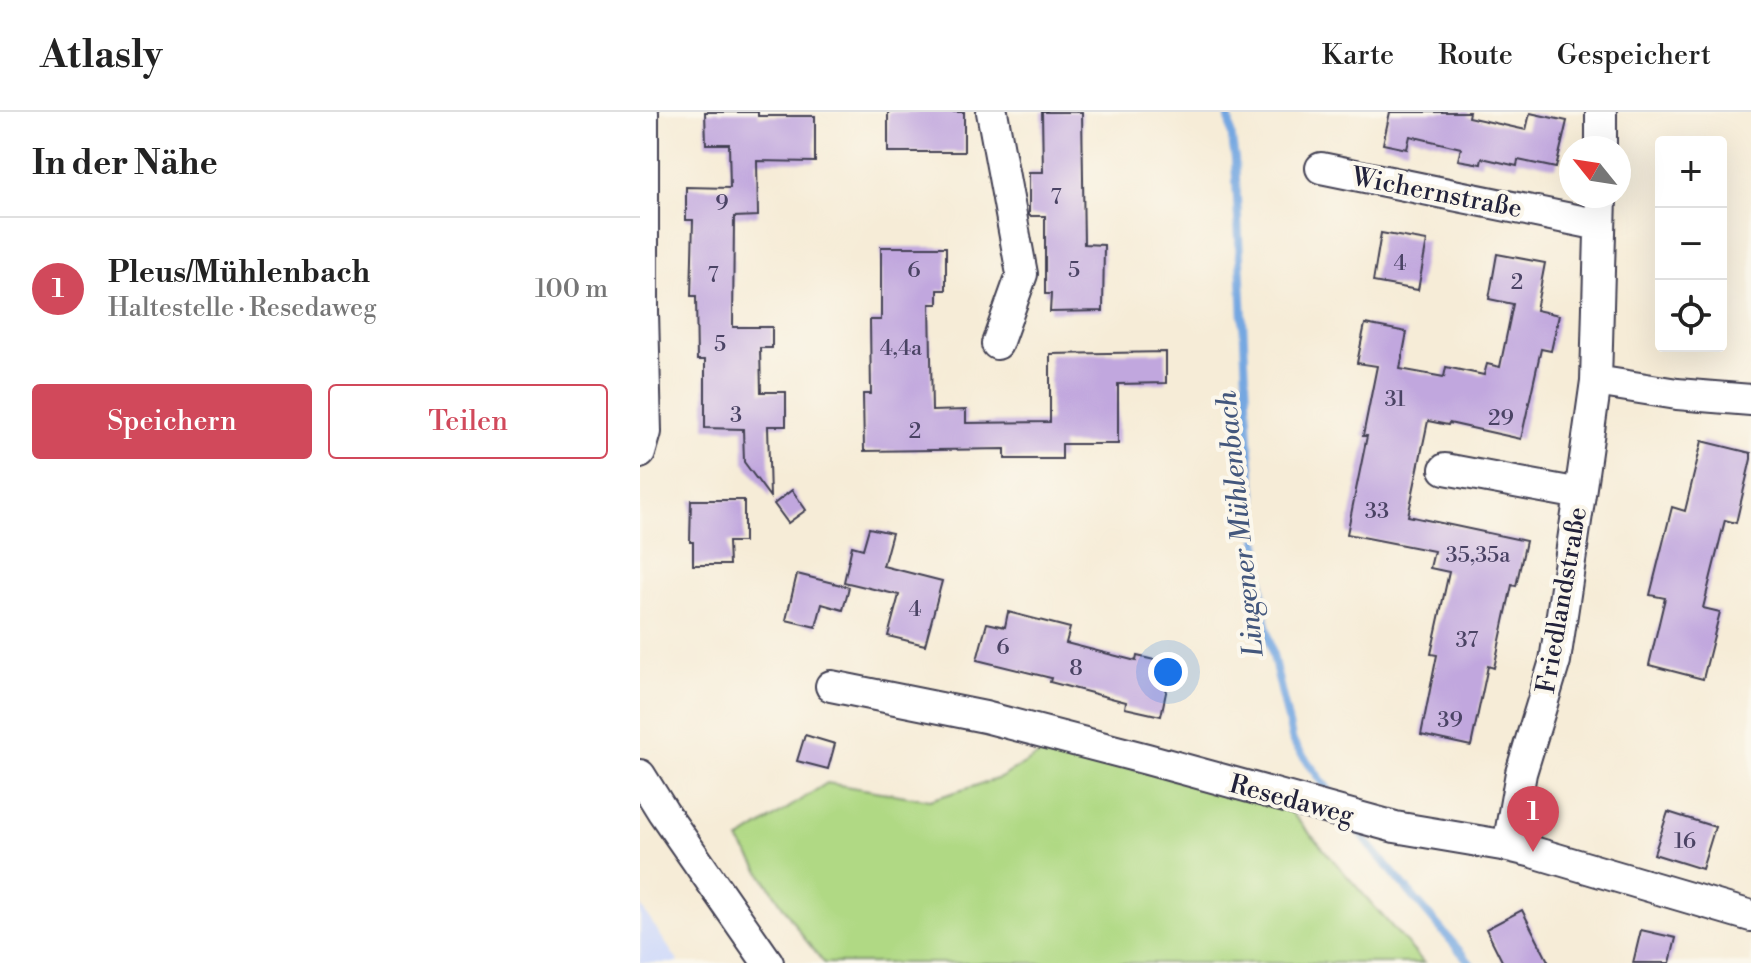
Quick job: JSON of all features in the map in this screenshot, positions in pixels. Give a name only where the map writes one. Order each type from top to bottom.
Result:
[{"type":"street","points":[[640,453],[646,432],[643,112]]},
{"type":"street","points":[[992,112],[1022,274],[997,344]]},
{"type":"street","points":[[1601,112],[1601,136]]},
{"type":"street","name":"Wichernstraße","points":[[1321,168],[1600,210]]},
{"type":"street","name":"Friedlandstraße","points":[[1508,846],[1521,773],[1555,661],[1580,494],[1596,381],[1600,210]]},
{"type":"street","points":[[1596,381],[1677,394],[1751,400]]},
{"type":"street","name":"Friedlandstraße","points":[[1445,469],[1580,494]]},
{"type":"street","name":"Resedaweg","points":[[831,686],[985,717],[1388,825],[1508,846],[1751,916]]},
{"type":"street","points":[[640,775],[768,963]]},
{"type":"shaded area","points":[[640,905],[679,963],[640,963]]},
{"type":"green space","points":[[1054,747],[1289,810],[1424,963],[824,963],[739,840],[827,783],[930,800],[1000,778]]},
{"type":"building","points":[[705,112],[815,116],[815,162],[757,161],[758,216],[734,217],[733,327],[772,327],[772,348],[760,348],[761,392],[786,392],[786,426],[768,426],[770,497],[744,462],[743,429],[705,428],[705,360],[697,360],[696,296],[691,296],[693,220],[686,220],[686,187],[730,188],[729,144],[706,144]]},
{"type":"building","points":[[888,112],[964,112],[964,152],[888,152]]},
{"type":"building","points":[[1042,112],[1082,112],[1084,244],[1104,245],[1103,311],[1050,312],[1051,294],[1045,294],[1045,216],[1029,215],[1029,172],[1043,172]]},
{"type":"building","points":[[1390,112],[1469,112],[1468,117],[1526,130],[1530,113],[1567,121],[1563,136],[1559,136],[1556,168],[1518,160],[1517,166],[1482,158],[1481,164],[1458,160],[1461,148],[1410,136],[1407,149],[1383,144]]},
{"type":"building","points":[[1381,233],[1427,241],[1418,290],[1373,282]]},
{"type":"building","points":[[881,247],[946,247],[946,290],[938,290],[938,304],[930,304],[932,411],[966,410],[966,423],[1050,422],[1050,354],[1166,352],[1166,383],[1118,384],[1118,444],[1062,444],[1062,459],[1005,459],[1005,449],[864,451],[863,394],[871,394],[870,320],[881,320]]},
{"type":"building","points":[[1497,254],[1545,263],[1536,310],[1559,315],[1551,351],[1541,349],[1521,439],[1428,421],[1408,516],[1526,541],[1516,586],[1512,585],[1494,668],[1488,666],[1471,746],[1421,735],[1437,655],[1431,654],[1449,572],[1430,568],[1434,551],[1347,534],[1367,436],[1363,436],[1377,366],[1357,363],[1365,324],[1407,332],[1400,369],[1444,377],[1446,367],[1484,375],[1487,364],[1500,367],[1513,304],[1489,299]]},
{"type":"building","points":[[1702,441],[1751,453],[1736,523],[1725,520],[1703,608],[1720,612],[1703,679],[1649,665],[1665,598],[1650,595],[1672,507],[1685,511]]},
{"type":"building","points":[[792,490],[806,510],[788,523],[774,504]]},
{"type":"building","points":[[691,500],[744,500],[744,542],[728,542],[729,565],[693,565]]},
{"type":"building","points":[[869,528],[892,533],[883,566],[942,581],[925,645],[888,636],[899,595],[844,582],[852,546],[863,549]]},
{"type":"building","points":[[797,574],[849,587],[843,610],[822,604],[816,627],[786,620]]},
{"type":"building","points":[[1008,612],[1070,628],[1066,643],[1136,661],[1137,656],[1172,664],[1161,716],[1125,708],[1126,702],[1050,682],[1051,678],[977,660],[987,623],[1005,627]]},
{"type":"building","points":[[805,735],[835,744],[828,769],[797,761]]},
{"type":"building","points":[[1668,812],[1715,827],[1702,869],[1654,854]]},
{"type":"building","points":[[1522,910],[1549,963],[1503,963],[1486,929]]},
{"type":"building","points":[[1641,930],[1676,938],[1670,963],[1633,963]]},
{"type":"waterway","name":"Lingener Mühlenbach","points":[[1228,112],[1235,159],[1249,440],[1265,621],[1293,742],[1336,800]]},
{"type":"waterway","name":"Lingener Mühlenbach","points":[[1356,827],[1470,963]]},
{"type":"place","name":"Pleus/Mühlenbach","points":[[1533,852]]}]
